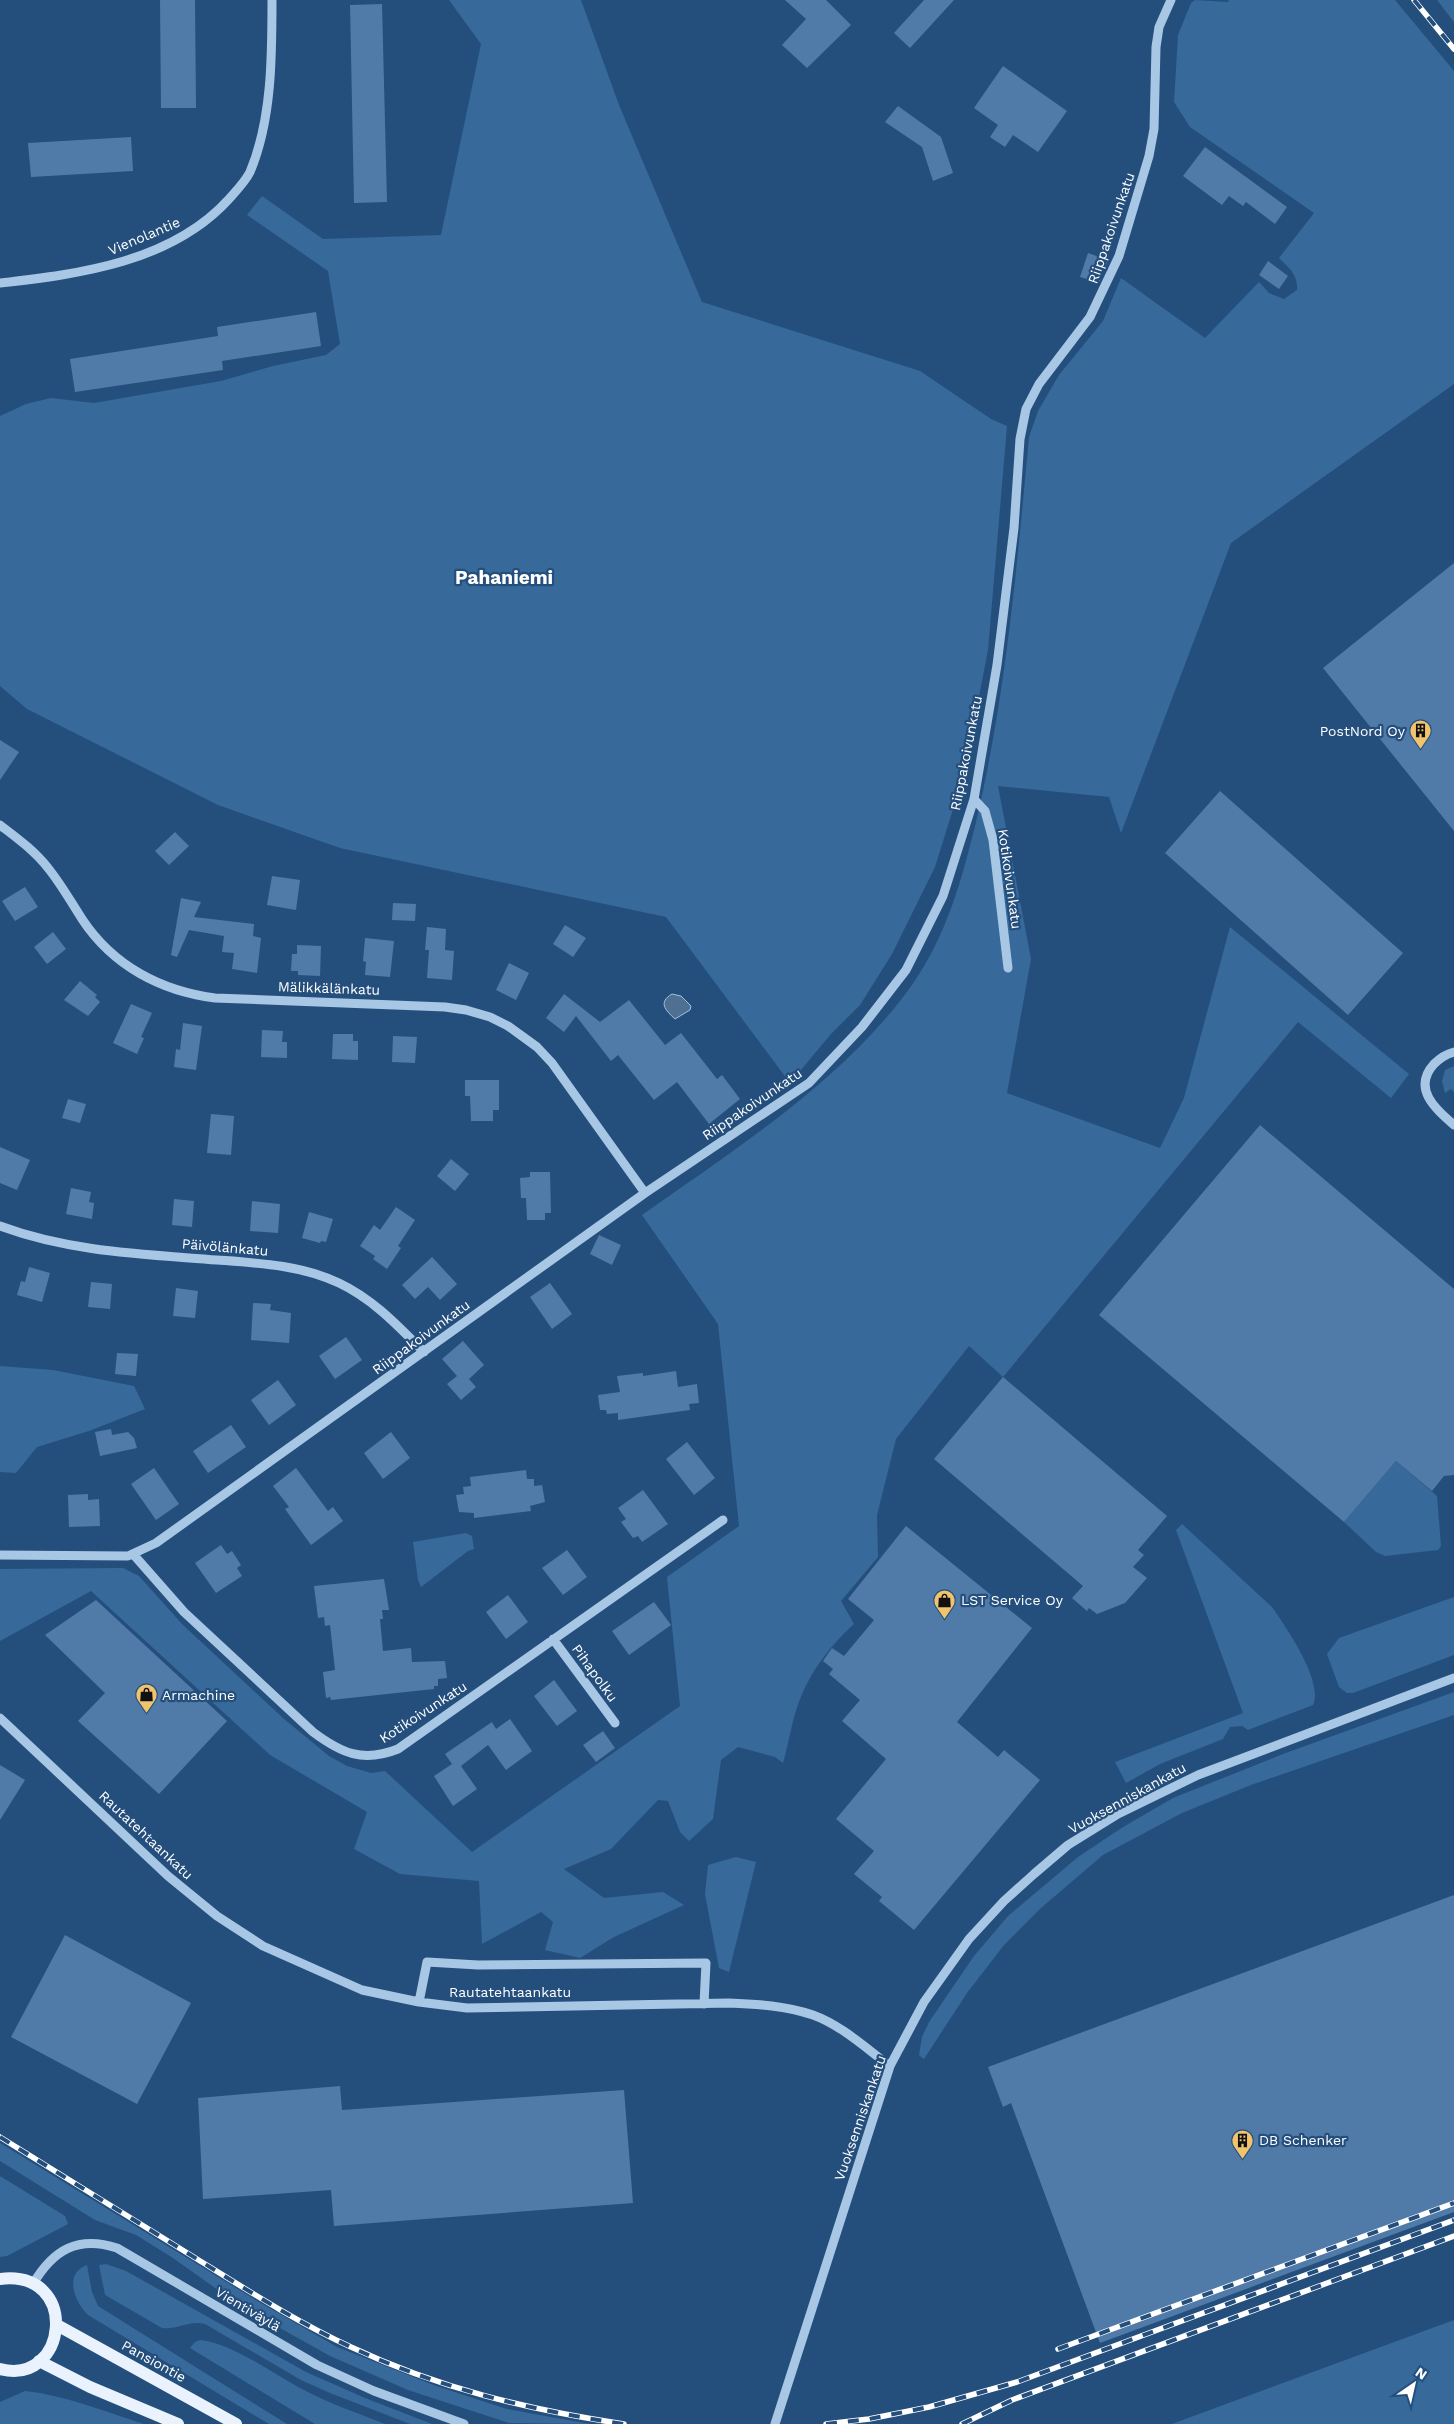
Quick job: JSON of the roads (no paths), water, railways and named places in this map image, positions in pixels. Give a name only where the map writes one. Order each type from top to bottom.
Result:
[{"type":"main road","points":[[0,2280],[23,2279],[44,2291],[52,2302],[57,2325],[52,2345],[39,2361],[29,2367],[16,2370],[0,2369]]},
{"type":"main road","name":"Pansiontie","points":[[57,2325],[236,2424]]},
{"type":"main road","points":[[39,2361],[90,2386],[178,2424]]},
{"type":"street","name":"Vienolantie","points":[[0,283],[100,269],[171,242],[195,230],[214,216],[249,173],[258,146],[267,101],[272,40],[272,0]]},
{"type":"street","name":"Riippakoivunkatu","points":[[0,1555],[133,1554],[156,1543],[645,1192],[809,1083],[862,1027],[906,970],[943,896],[974,798],[998,665],[1014,528],[1020,439],[1026,409],[1039,384],[1090,317],[1119,256],[1149,156],[1154,129],[1156,47],[1159,27],[1171,0]]},
{"type":"street","name":"Kotikoivunkatu","points":[[974,798],[985,811],[993,840],[1008,968]]},
{"type":"street","name":"Mälikkälänkatu","points":[[0,825],[48,868],[82,920],[109,951],[138,974],[168,988],[197,996],[215,998],[446,1007],[490,1017],[508,1026],[530,1041],[552,1063],[645,1192]]},
{"type":"street","points":[[1454,1052],[1445,1055],[1430,1069],[1425,1079],[1425,1090],[1436,1110],[1454,1125]]},
{"type":"street","name":"Päivölänkatu","points":[[0,1226],[40,1239],[90,1250],[267,1264],[305,1270],[339,1283],[362,1296],[387,1316],[424,1352]]},
{"type":"street","name":"Kotikoivunkatu","points":[[133,1554],[184,1612],[313,1732],[329,1744],[358,1756],[382,1755],[398,1749],[723,1520]]},
{"type":"street","name":"Pihapolku","points":[[553,1639],[615,1723]]},
{"type":"street","name":"Vuoksenniskankatu","points":[[775,2424],[890,2066],[924,2002],[969,1938],[1004,1901],[1068,1845],[1118,1814],[1198,1775],[1454,1678]]},
{"type":"street","name":"Rautatehtaankatu","points":[[0,1718],[168,1876],[217,1916],[263,1946],[308,1968],[362,1990],[419,2002],[467,2008],[765,2004],[815,2016],[840,2030],[890,2066]]},
{"type":"street","points":[[419,2002],[427,1962],[478,1965],[706,1962],[704,2004]]},
{"type":"street","name":"Vientiväylä","points":[[33,2284],[48,2261],[73,2246],[96,2242],[117,2248],[317,2365],[374,2391],[464,2424]]},
{"type":"railway","points":[[1414,0],[1454,49]]},
{"type":"railway","points":[[0,2137],[253,2294],[351,2347],[384,2362],[484,2396],[554,2412],[624,2424]]},
{"type":"railway","points":[[1058,2349],[1454,2203]]},
{"type":"railway","points":[[826,2424],[869,2419],[929,2407],[1017,2382],[1454,2220]]},
{"type":"railway","points":[[962,2424],[1012,2400],[1454,2236]]},
{"type":"place","name":"PostNord Oy","points":[[1421,750]]},
{"type":"place","name":"LST Service Oy","points":[[945,1619]]},
{"type":"place","name":"Armachine","points":[[146,1714]]},
{"type":"place","name":"DB Schenker","points":[[1243,2159]]},
{"type":"district","name":"Pahaniemi","points":[[504,577]]}]
